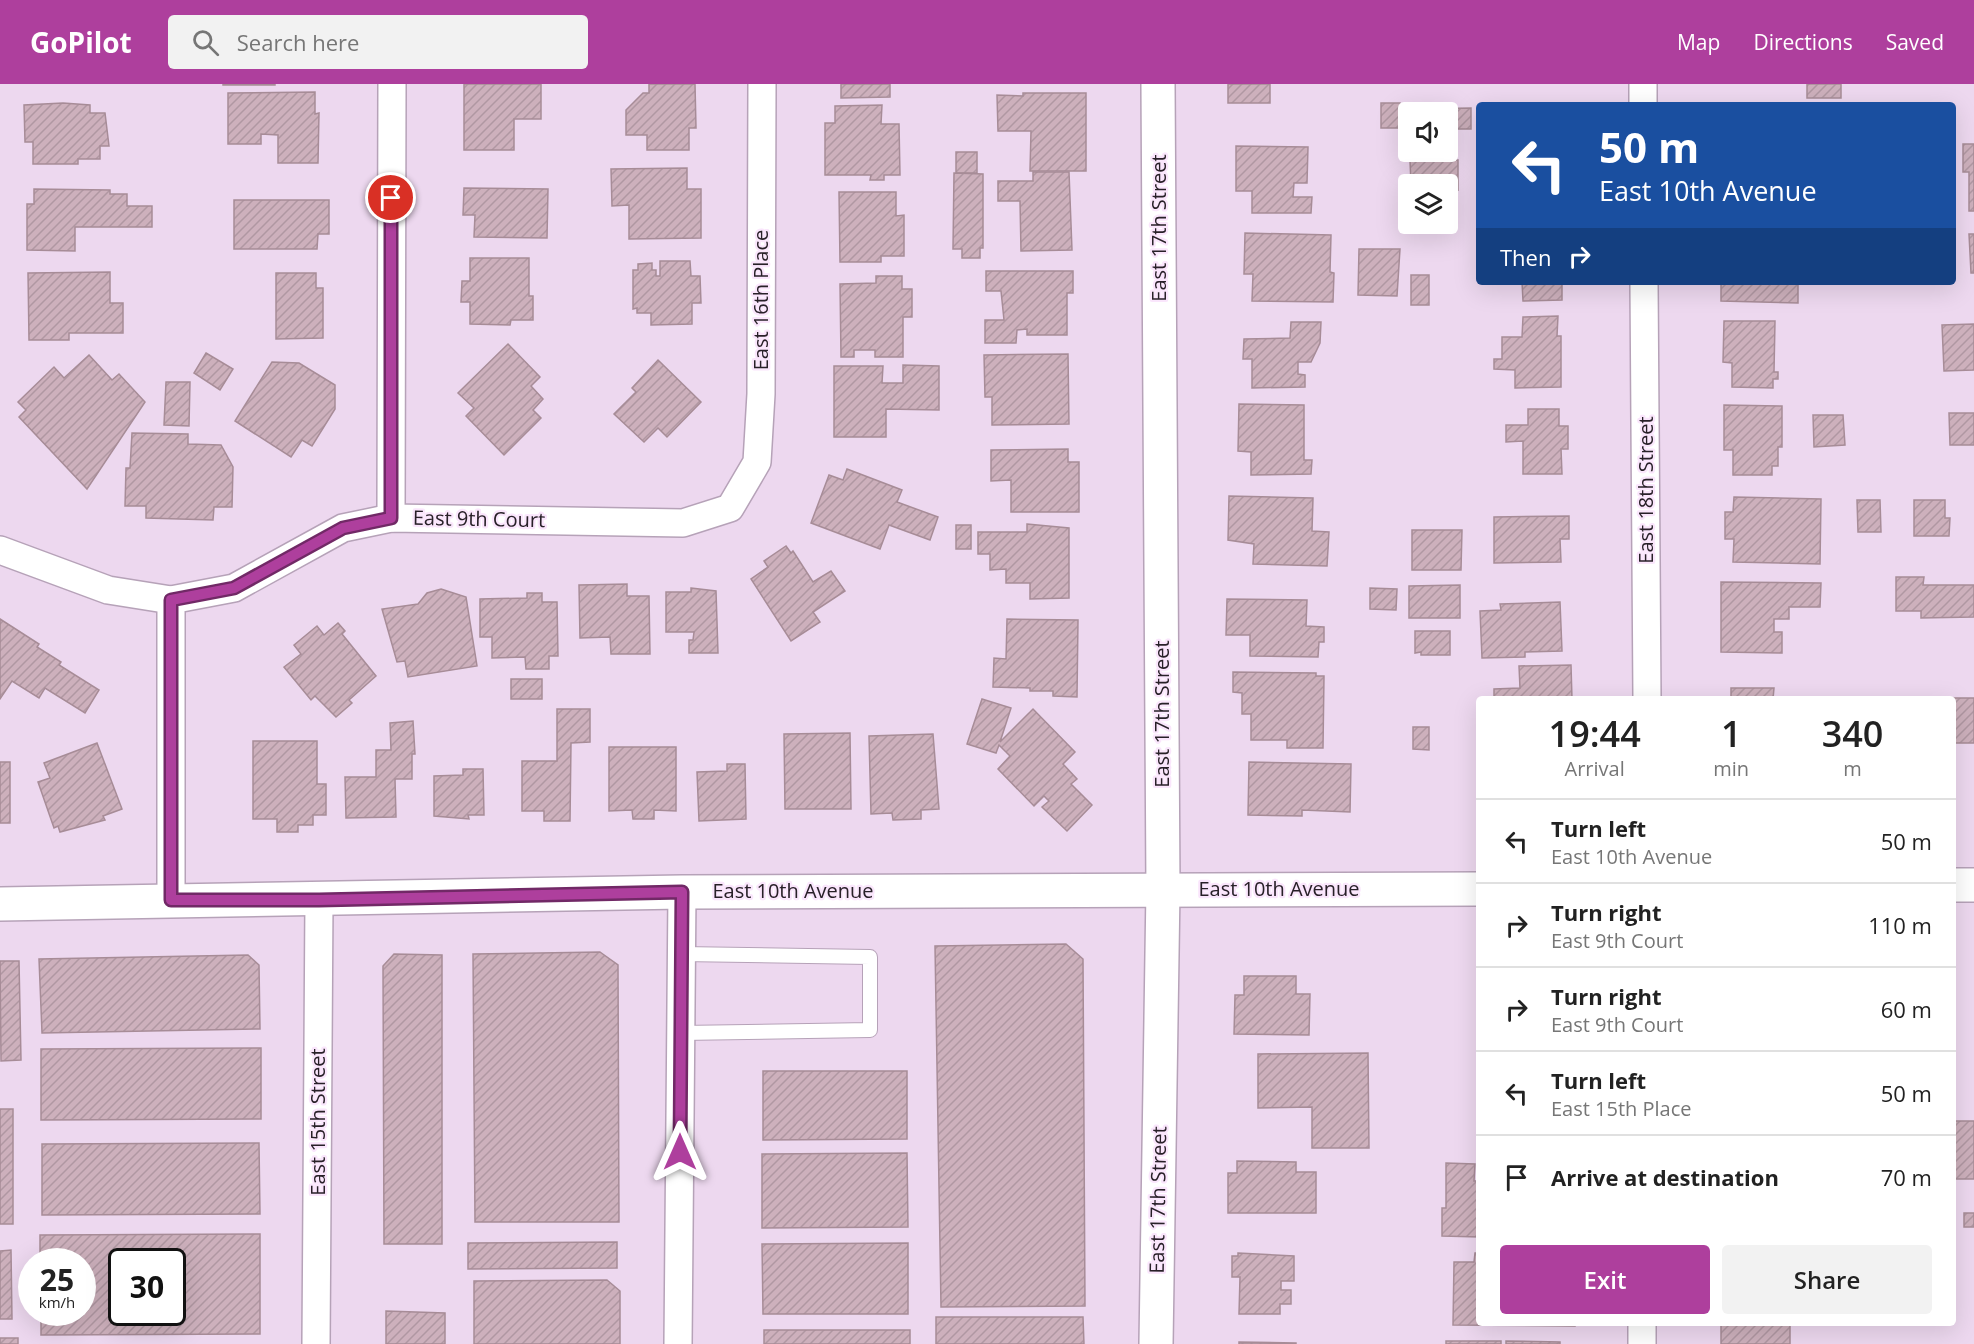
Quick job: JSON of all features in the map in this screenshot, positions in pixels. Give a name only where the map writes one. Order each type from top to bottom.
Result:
[{"type":"street","points":[[391,518],[392,84]]},
{"type":"street","name":"East 16th Place","points":[[730,507],[757,462],[761,394],[762,84]]},
{"type":"street","name":"East 17th Street","points":[[1156,1344],[1163,889],[1158,84]]},
{"type":"street","points":[[1643,84],[1643,102]]},
{"type":"street","name":"East 18th Street","points":[[1644,285],[1647,696]]},
{"type":"street","name":"East 9th Court","points":[[0,550],[108,590],[171,600],[234,588],[343,528],[391,518],[683,523],[730,507]]},
{"type":"street","points":[[171,600],[171,900]]},
{"type":"street","points":[[1956,885],[1974,885]]},
{"type":"street","name":"East 10th Avenue","points":[[0,904],[682,892],[1476,889]]},
{"type":"street","points":[[678,1344],[682,892]]},
{"type":"street","name":"East 15th Street","points":[[316,1344],[319,900]]},
{"type":"street","points":[[1642,1326],[1642,1344]]},
{"type":"lane","points":[[681,954],[870,957],[870,1030],[681,1033]]},
{"type":"building","points":[[275,84],[275,85],[223,85]]},
{"type":"building","points":[[464,84],[541,84],[541,119],[514,119],[514,150],[464,150]]},
{"type":"building","points":[[649,84],[695,84],[696,128],[689,128],[689,150],[647,150],[647,135],[626,135],[626,110],[643,93],[649,93]]},
{"type":"building","points":[[841,84],[890,84],[890,97],[841,98]]},
{"type":"building","points":[[1228,84],[1270,84],[1270,103],[1228,103]]},
{"type":"building","points":[[1807,84],[1841,84],[1841,98],[1807,98]]},
{"type":"building","points":[[315,92],[315,114],[319,113],[318,163],[278,163],[278,135],[261,134],[261,144],[228,144],[228,93]]},
{"type":"building","points":[[1023,93],[1086,93],[1086,171],[1030,171],[1031,131],[998,131],[997,95],[1023,96]]},
{"type":"building","points":[[63,103],[90,105],[90,113],[105,113],[109,146],[100,146],[100,159],[78,159],[78,164],[33,164],[33,142],[25,142],[24,105]]},
{"type":"building","points":[[1381,103],[1398,103],[1398,128],[1381,128]]},
{"type":"building","points":[[882,105],[881,124],[899,124],[900,175],[884,175],[884,180],[870,180],[871,175],[825,175],[825,123],[835,123],[835,106]]},
{"type":"building","points":[[1458,108],[1471,108],[1471,129],[1458,129]]},
{"type":"building","points":[[1963,144],[1974,144],[1974,211],[1969,211],[1969,172],[1963,172]]},
{"type":"building","points":[[1236,146],[1308,147],[1307,183],[1294,183],[1293,197],[1312,197],[1311,213],[1252,213],[1252,191],[1236,191]]},
{"type":"building","points":[[956,152],[977,152],[977,173],[956,173]]},
{"type":"building","points":[[1410,162],[1458,162],[1458,174],[1411,174]]},
{"type":"building","points":[[687,168],[687,189],[701,189],[701,238],[629,239],[629,205],[612,206],[611,169]]},
{"type":"building","points":[[1033,172],[1069,172],[1072,250],[1021,251],[1020,201],[998,201],[998,181],[1033,181]]},
{"type":"building","points":[[954,173],[983,174],[983,248],[980,248],[980,258],[962,258],[962,249],[953,249]]},
{"type":"building","points":[[464,188],[548,189],[547,238],[474,237],[475,215],[463,215]]},
{"type":"building","points":[[34,189],[110,190],[110,194],[127,194],[127,206],[152,206],[152,227],[75,227],[75,251],[27,250],[27,204],[34,204]]},
{"type":"building","points":[[839,192],[896,192],[896,216],[904,215],[904,256],[881,256],[881,262],[840,262]]},
{"type":"building","points":[[234,200],[329,200],[329,234],[318,234],[317,249],[234,249]]},
{"type":"building","points":[[1245,233],[1331,235],[1330,272],[1334,273],[1333,302],[1252,301],[1253,274],[1244,274]]},
{"type":"building","points":[[1969,234],[1974,234],[1974,273],[1971,273]]},
{"type":"building","points":[[1359,249],[1400,249],[1397,296],[1358,295]]},
{"type":"building","points":[[470,258],[529,258],[529,296],[533,296],[533,320],[511,320],[510,325],[470,324],[470,302],[461,302],[462,281],[470,281]]},
{"type":"building","points":[[660,261],[690,261],[691,276],[700,276],[701,303],[692,303],[692,324],[651,325],[651,313],[637,313],[637,308],[633,309],[633,270],[638,270],[638,264],[652,263],[652,270],[656,270],[656,276],[660,276]]},
{"type":"building","points":[[986,271],[1073,271],[1073,293],[1067,293],[1067,335],[1027,335],[1027,329],[1017,330],[1016,343],[985,343],[985,320],[1004,320],[1001,291],[986,291]]},
{"type":"building","points":[[110,272],[110,303],[123,303],[123,333],[69,333],[69,340],[29,340],[28,273]]},
{"type":"building","points":[[276,273],[316,273],[316,288],[323,288],[323,338],[276,339]]},
{"type":"building","points":[[1411,275],[1429,275],[1429,305],[1411,305]]},
{"type":"building","points":[[876,276],[902,276],[902,289],[912,289],[912,317],[903,317],[903,357],[875,357],[875,350],[854,350],[854,357],[841,357],[840,284],[876,283]]},
{"type":"building","points":[[1522,285],[1562,285],[1562,300],[1523,301]]},
{"type":"building","points":[[1721,285],[1798,285],[1798,303],[1721,301]]},
{"type":"building","points":[[1558,316],[1557,336],[1561,336],[1561,387],[1515,388],[1515,370],[1494,369],[1494,359],[1502,359],[1502,337],[1522,337],[1523,317]]},
{"type":"building","points":[[1724,321],[1775,321],[1774,372],[1778,372],[1778,379],[1773,379],[1773,388],[1732,387],[1732,363],[1723,362]]},
{"type":"building","points":[[1291,322],[1321,322],[1320,343],[1311,362],[1298,362],[1298,374],[1305,375],[1305,387],[1252,388],[1252,359],[1243,359],[1244,339],[1290,338]]},
{"type":"building","points":[[1974,324],[1974,370],[1944,371],[1942,325]]},
{"type":"building","points":[[508,344],[540,377],[531,386],[543,399],[533,410],[541,418],[504,455],[466,416],[474,408],[458,393]]},
{"type":"building","points":[[206,353],[233,369],[220,390],[194,373]]},
{"type":"building","points":[[1068,354],[1069,424],[992,425],[992,397],[985,397],[984,355]]},
{"type":"building","points":[[89,355],[112,380],[119,374],[145,402],[87,489],[19,417],[26,410],[18,402],[54,367],[64,378]]},
{"type":"building","points":[[658,360],[701,402],[667,437],[658,428],[644,442],[614,414],[636,392],[632,388]]},
{"type":"building","points":[[272,362],[299,363],[335,385],[335,409],[312,446],[302,440],[291,457],[235,421]]},
{"type":"building","points":[[903,365],[939,366],[939,410],[886,409],[886,437],[834,437],[834,366],[883,366],[882,383],[903,383]]},
{"type":"building","points":[[166,382],[190,382],[189,426],[164,425]]},
{"type":"building","points":[[1239,404],[1304,405],[1304,460],[1312,460],[1311,474],[1251,475],[1251,452],[1238,451]]},
{"type":"building","points":[[1724,405],[1782,406],[1782,447],[1778,447],[1778,466],[1772,466],[1772,475],[1733,475],[1733,450],[1724,450]]},
{"type":"building","points":[[1528,409],[1559,409],[1559,426],[1568,426],[1568,449],[1561,449],[1562,474],[1523,474],[1523,441],[1506,442],[1506,425],[1528,425]]},
{"type":"building","points":[[1949,413],[1974,413],[1974,445],[1950,445]]},
{"type":"building","points":[[1813,415],[1843,415],[1845,445],[1814,447]]},
{"type":"building","points":[[132,433],[188,434],[188,444],[221,445],[233,467],[232,507],[214,507],[213,520],[146,518],[146,506],[125,506],[126,468],[130,468]]},
{"type":"building","points":[[1068,449],[1068,462],[1079,462],[1079,512],[1011,512],[1011,480],[991,481],[991,450]]},
{"type":"building","points":[[847,469],[902,490],[897,502],[938,517],[930,540],[889,525],[880,549],[811,523],[829,475],[843,480]]},
{"type":"building","points":[[1229,496],[1313,498],[1312,531],[1329,532],[1327,566],[1253,564],[1254,544],[1228,540]]},
{"type":"building","points":[[1734,497],[1821,499],[1820,564],[1733,562],[1734,539],[1725,539],[1725,512],[1733,512]]},
{"type":"building","points":[[1857,500],[1880,500],[1881,532],[1858,532]]},
{"type":"building","points":[[1914,500],[1945,500],[1945,518],[1950,518],[1949,536],[1914,536]]},
{"type":"building","points":[[1569,516],[1569,539],[1560,539],[1561,562],[1494,563],[1494,517]]},
{"type":"building","points":[[1027,524],[1069,528],[1069,598],[1030,599],[1030,583],[1006,583],[1006,569],[990,570],[990,554],[978,554],[978,532],[1027,532]]},
{"type":"building","points":[[956,525],[971,525],[971,549],[956,549]]},
{"type":"building","points":[[1412,530],[1462,530],[1461,570],[1412,570]]},
{"type":"building","points":[[786,546],[791,553],[793,551],[813,582],[831,571],[845,591],[813,612],[820,622],[791,641],[751,579],[768,567],[764,561]]},
{"type":"building","points":[[1896,577],[1924,577],[1923,585],[1974,585],[1974,617],[1921,618],[1921,611],[1896,611]]},
{"type":"building","points":[[1721,582],[1821,583],[1820,607],[1789,607],[1789,619],[1774,619],[1774,632],[1782,632],[1782,653],[1721,652]]},
{"type":"building","points":[[627,584],[627,596],[649,596],[650,654],[611,654],[610,637],[580,638],[579,585]]},
{"type":"building","points":[[1460,585],[1460,618],[1409,618],[1409,586]]},
{"type":"building","points":[[691,588],[716,591],[718,653],[689,653],[689,640],[693,640],[694,632],[666,632],[666,592],[691,592]]},
{"type":"building","points":[[1370,588],[1397,589],[1396,610],[1370,609]]},
{"type":"building","points":[[441,589],[466,597],[477,666],[408,677],[405,661],[397,662],[382,609],[418,604],[427,593]]},
{"type":"building","points":[[527,593],[542,593],[542,602],[557,602],[558,656],[549,656],[549,669],[526,669],[525,657],[492,658],[492,637],[480,637],[480,599],[527,598]]},
{"type":"building","points":[[1227,599],[1307,600],[1306,626],[1324,627],[1324,642],[1319,642],[1318,657],[1250,656],[1250,635],[1226,635]]},
{"type":"building","points":[[1560,602],[1562,651],[1525,652],[1525,657],[1482,658],[1480,611],[1501,610],[1500,604]]},
{"type":"building","points":[[0,619],[39,644],[37,647],[61,662],[59,665],[99,690],[85,713],[45,688],[39,698],[12,681],[0,699]]},
{"type":"building","points":[[1007,619],[1078,620],[1077,697],[1053,696],[1053,691],[1030,691],[1030,688],[993,687],[994,658],[1006,659]]},
{"type":"building","points":[[338,623],[345,631],[342,634],[376,676],[349,700],[352,703],[336,717],[315,696],[311,700],[284,667],[301,654],[294,645],[317,626],[324,635]]},
{"type":"building","points":[[1415,631],[1450,631],[1450,655],[1415,653]]},
{"type":"building","points":[[1571,665],[1572,696],[1494,696],[1494,689],[1520,688],[1519,666]]},
{"type":"building","points":[[1233,672],[1316,673],[1316,676],[1324,676],[1323,748],[1287,748],[1287,740],[1251,740],[1251,714],[1242,714],[1242,693],[1233,692]]},
{"type":"building","points":[[511,679],[542,679],[542,699],[511,699]]},
{"type":"building","points":[[1731,688],[1774,688],[1773,696],[1731,696]]},
{"type":"building","points":[[1956,698],[1974,698],[1974,743],[1956,743]]},
{"type":"building","points":[[982,699],[1011,708],[1000,742],[1033,709],[1075,752],[1063,764],[1077,779],[1071,784],[1092,805],[1067,831],[1042,807],[1049,801],[1044,796],[1034,806],[998,769],[1010,756],[999,745],[996,753],[967,744]]},
{"type":"building","points":[[557,709],[590,709],[590,742],[571,743],[570,821],[544,821],[544,811],[522,811],[522,761],[557,761]]},
{"type":"building","points":[[413,721],[415,754],[412,754],[412,779],[395,779],[396,817],[346,818],[345,777],[376,777],[376,750],[391,750],[390,723]]},
{"type":"building","points":[[1413,727],[1429,727],[1429,750],[1413,749]]},
{"type":"building","points":[[850,733],[851,809],[785,809],[784,734]]},
{"type":"building","points":[[933,734],[939,809],[921,810],[921,819],[893,820],[892,813],[871,814],[869,736]]},
{"type":"building","points":[[253,741],[317,741],[317,784],[326,784],[326,815],[313,815],[313,825],[298,825],[298,832],[277,832],[277,819],[253,819]]},
{"type":"building","points":[[97,743],[122,809],[103,816],[105,820],[60,832],[58,826],[54,828],[38,782],[50,778],[44,763]]},
{"type":"building","points":[[609,747],[676,747],[676,811],[654,810],[654,819],[633,819],[632,810],[609,811]]},
{"type":"building","points":[[0,762],[10,762],[10,823],[0,823]]},
{"type":"building","points":[[1249,762],[1351,764],[1350,812],[1302,810],[1302,816],[1248,815]]},
{"type":"building","points":[[727,764],[745,764],[746,819],[699,821],[697,772],[727,771]]},
{"type":"building","points":[[463,769],[483,769],[484,815],[468,815],[469,819],[434,816],[434,776],[463,775]]},
{"type":"building","points":[[1066,944],[1083,959],[1085,1306],[941,1307],[935,946]]},
{"type":"building","points":[[600,952],[618,965],[619,1222],[475,1222],[473,954]]},
{"type":"building","points":[[394,954],[442,955],[442,1244],[384,1244],[383,966]]},
{"type":"building","points":[[248,955],[259,965],[260,1029],[42,1033],[39,959]]},
{"type":"building","points":[[0,961],[19,961],[21,1060],[1,1061]]},
{"type":"building","points":[[1244,976],[1296,976],[1296,994],[1310,994],[1309,1035],[1234,1034],[1235,995],[1244,995]]},
{"type":"building","points":[[261,1048],[261,1119],[41,1120],[41,1049]]},
{"type":"building","points":[[1368,1053],[1369,1148],[1312,1148],[1312,1107],[1258,1108],[1258,1054]]},
{"type":"building","points":[[763,1071],[907,1071],[907,1139],[763,1140]]},
{"type":"building","points":[[0,1109],[13,1109],[13,1224],[0,1224]]},
{"type":"building","points":[[1956,1121],[1974,1121],[1974,1179],[1956,1179]]},
{"type":"building","points":[[259,1143],[260,1214],[42,1215],[42,1144]]},
{"type":"building","points":[[907,1153],[908,1227],[762,1228],[762,1154]]},
{"type":"building","points":[[1237,1161],[1296,1162],[1296,1172],[1316,1172],[1316,1213],[1228,1213],[1228,1173],[1237,1173]]},
{"type":"building","points":[[1446,1163],[1475,1164],[1476,1237],[1442,1236],[1442,1208],[1446,1208]]},
{"type":"building","points":[[1964,1213],[1974,1213],[1974,1227],[1964,1227]]},
{"type":"building","points":[[260,1234],[260,1334],[41,1335],[41,1326],[96,1326],[96,1248],[40,1248],[40,1235]]},
{"type":"building","points":[[617,1242],[617,1268],[468,1269],[468,1243]]},
{"type":"building","points":[[908,1243],[908,1314],[763,1314],[762,1244]]},
{"type":"building","points":[[11,1250],[12,1319],[0,1319],[0,1251]]},
{"type":"building","points":[[1238,1253],[1294,1256],[1294,1281],[1281,1281],[1281,1290],[1291,1290],[1291,1304],[1280,1304],[1280,1314],[1239,1314],[1240,1277],[1232,1277],[1232,1256],[1238,1256]]},
{"type":"building","points":[[1476,1253],[1476,1325],[1453,1325],[1454,1262],[1474,1262]]},
{"type":"building","points":[[607,1280],[620,1291],[620,1344],[474,1344],[474,1281]]},
{"type":"building","points":[[386,1311],[445,1313],[445,1344],[386,1344]]},
{"type":"building","points":[[936,1317],[1083,1317],[1084,1344],[936,1344]]},
{"type":"building","points":[[1721,1326],[1790,1326],[1790,1344],[1721,1344]]},
{"type":"building","points":[[764,1330],[910,1330],[910,1344],[764,1344]]},
{"type":"building","points":[[0,1338],[18,1338],[18,1344],[0,1344]]},
{"type":"building","points":[[1446,1341],[1501,1341],[1501,1344],[1446,1344]]},
{"type":"building","points":[[1506,1341],[1560,1342],[1560,1344],[1506,1344]]},
{"type":"building","points":[[1239,1342],[1296,1343],[1296,1344],[1239,1344]]},
{"type":"route","points":[[391,198],[391,518],[343,528],[234,588],[171,600],[171,900],[319,900],[682,892],[680,1152]]}]
